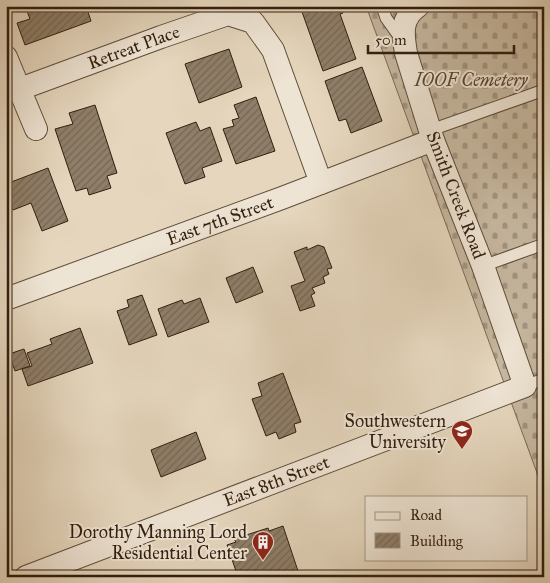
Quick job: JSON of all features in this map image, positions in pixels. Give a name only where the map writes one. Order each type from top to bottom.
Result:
[{"type":"street","name":"Smith Creek Road","points":[[418,6],[410,12],[404,26],[406,54],[432,135],[483,266],[534,383]]},
{"type":"street","name":"Retreat Place","points":[[20,89],[228,14],[253,22],[273,50],[321,183]]},
{"type":"street","points":[[6,57],[36,129]]},
{"type":"street","name":"East 7th Street","points":[[6,299],[321,183],[432,135]]},
{"type":"street","name":"East 8th Street","points":[[26,577],[534,383]]},
{"type":"lane","points":[[382,6],[386,18],[405,45]]},
{"type":"lane","points":[[432,135],[544,90]]},
{"type":"lane","points":[[483,266],[544,244]]},
{"type":"green space","name":"IOOF Cemetery","points":[[366,6],[544,6],[544,492]]},
{"type":"building","points":[[25,6],[86,6],[91,21],[25,45],[17,23],[30,19]]},
{"type":"building","points":[[308,6],[341,6],[343,13],[340,14],[356,59],[323,71],[301,9]]},
{"type":"building","points":[[229,49],[242,87],[199,103],[185,64]]},
{"type":"building","points":[[362,67],[382,121],[351,133],[346,119],[339,121],[325,81]]},
{"type":"building","points":[[256,97],[275,151],[236,164],[223,129],[234,126],[232,120],[239,118],[234,105]]},
{"type":"building","points":[[95,105],[117,173],[107,176],[111,188],[89,195],[87,188],[76,191],[55,129],[73,124],[69,113]]},
{"type":"building","points":[[196,122],[200,131],[210,127],[222,161],[202,168],[205,177],[185,184],[166,133]]},
{"type":"building","points":[[48,168],[68,221],[42,231],[31,203],[13,210],[6,194],[6,184]]},
{"type":"building","points":[[318,245],[324,247],[332,268],[327,269],[329,274],[323,277],[325,283],[312,288],[315,293],[311,295],[315,306],[300,311],[291,286],[305,281],[294,252],[307,247],[307,250]]},
{"type":"building","points":[[253,267],[263,292],[236,303],[226,278]]},
{"type":"building","points":[[142,295],[157,335],[129,345],[117,311],[129,307],[127,300]]},
{"type":"building","points":[[200,298],[209,322],[168,337],[158,309],[182,300],[184,304]]},
{"type":"building","points":[[80,328],[93,363],[28,386],[22,369],[32,366],[27,353],[52,344],[50,339]]},
{"type":"building","points":[[24,349],[30,366],[15,371],[9,354]]},
{"type":"building","points":[[283,373],[301,422],[294,424],[296,432],[279,439],[276,432],[266,436],[252,399],[262,396],[258,383]]},
{"type":"building","points":[[196,432],[206,459],[161,477],[151,450]]},
{"type":"building","name":"Dorothy Manning Lord Residential Center","points":[[283,526],[300,577],[238,577],[227,545],[236,542],[234,539],[268,528],[269,531]]},
{"type":"place","name":"Southwestern University","points":[[462,450]]},
{"type":"place","name":"Dorothy Manning Lord Residential Center","points":[[263,561]]}]
